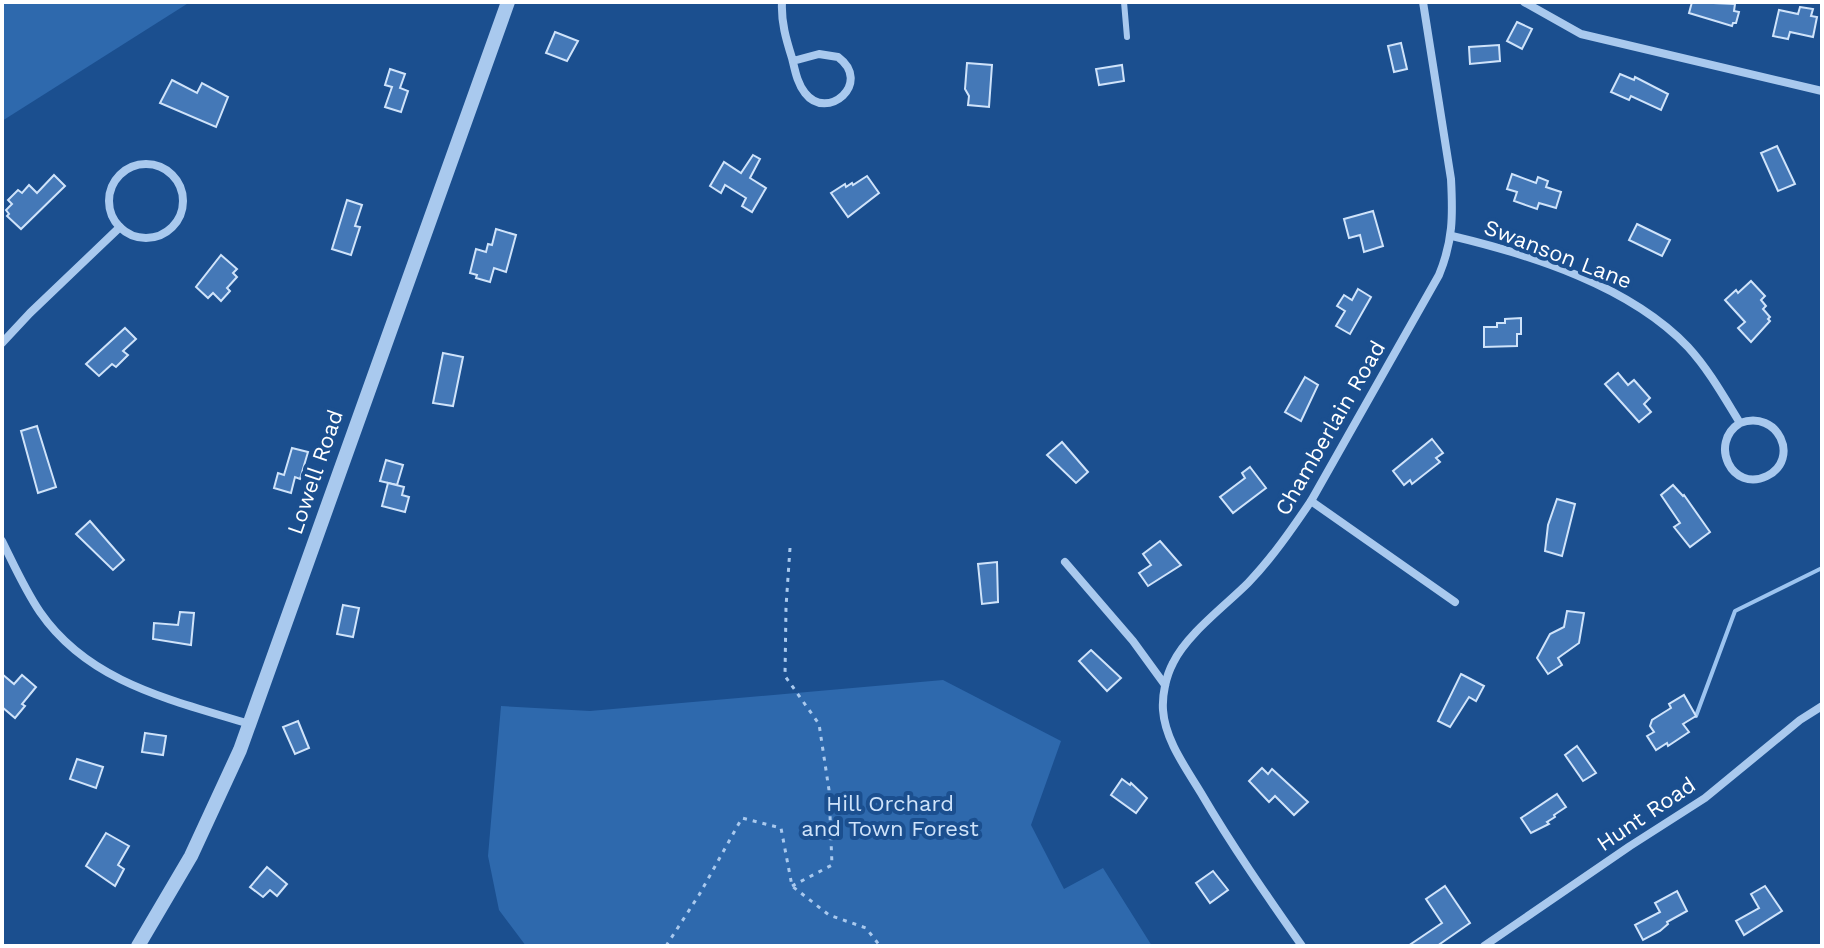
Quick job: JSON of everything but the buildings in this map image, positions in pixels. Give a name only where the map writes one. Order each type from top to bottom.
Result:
[{"type":"street","name":"Lowell Road","points":[[138,946],[191,856],[240,750],[400,296],[508,2]]},
{"type":"street","points":[[782,2],[782,24],[800,85],[811,99],[829,102],[845,95],[850,83],[850,71],[838,57],[819,54],[793,61]]},
{"type":"street","name":"Chamberlain Road","points":[[1302,946],[1234,849],[1180,757],[1168,732],[1163,710],[1165,685],[1173,662],[1185,646],[1250,580],[1311,501],[1439,275],[1449,250],[1452,236],[1451,179],[1423,2]]},
{"type":"street","points":[[1524,2],[1581,34],[1822,91]]},
{"type":"street","points":[[145,163],[157,164],[177,179],[184,202],[181,214],[166,233],[141,238],[120,227],[112,217],[109,193],[122,172],[145,163]]},
{"type":"street","points":[[2,343],[120,227]]},
{"type":"street","name":"Swanson Lane","points":[[1452,236],[1505,250],[1601,285],[1642,308],[1690,349],[1711,375],[1740,423]]},
{"type":"street","points":[[1763,421],[1780,436],[1782,458],[1767,476],[1745,478],[1727,463],[1725,440],[1740,423],[1763,421]]},
{"type":"street","points":[[1311,501],[1455,602]]},
{"type":"street","points":[[2,541],[41,613],[72,649],[113,677],[138,689],[249,724]]},
{"type":"street","points":[[1065,562],[1133,641],[1165,685]]},
{"type":"street","name":"Hunt Road","points":[[1484,946],[1705,798],[1800,720],[1822,706]]},
{"type":"lane","points":[[1124,2],[1127,37]]},
{"type":"path","points":[[790,548],[785,676],[819,724],[829,790],[832,865],[792,886]]},
{"type":"path","points":[[666,946],[742,818],[781,828],[792,886],[829,915],[866,928],[880,946]]},
{"type":"green space","points":[[2,2],[190,2],[2,121]]},
{"type":"green space","name":"Hill Orchard and Town Forest","points":[[943,680],[1061,741],[1031,825],[1064,889],[1103,868],[1152,946],[526,946],[499,910],[488,856],[501,706],[590,711]]},
{"type":"waterway","points":[[1696,716],[1735,611],[1822,568]]}]
